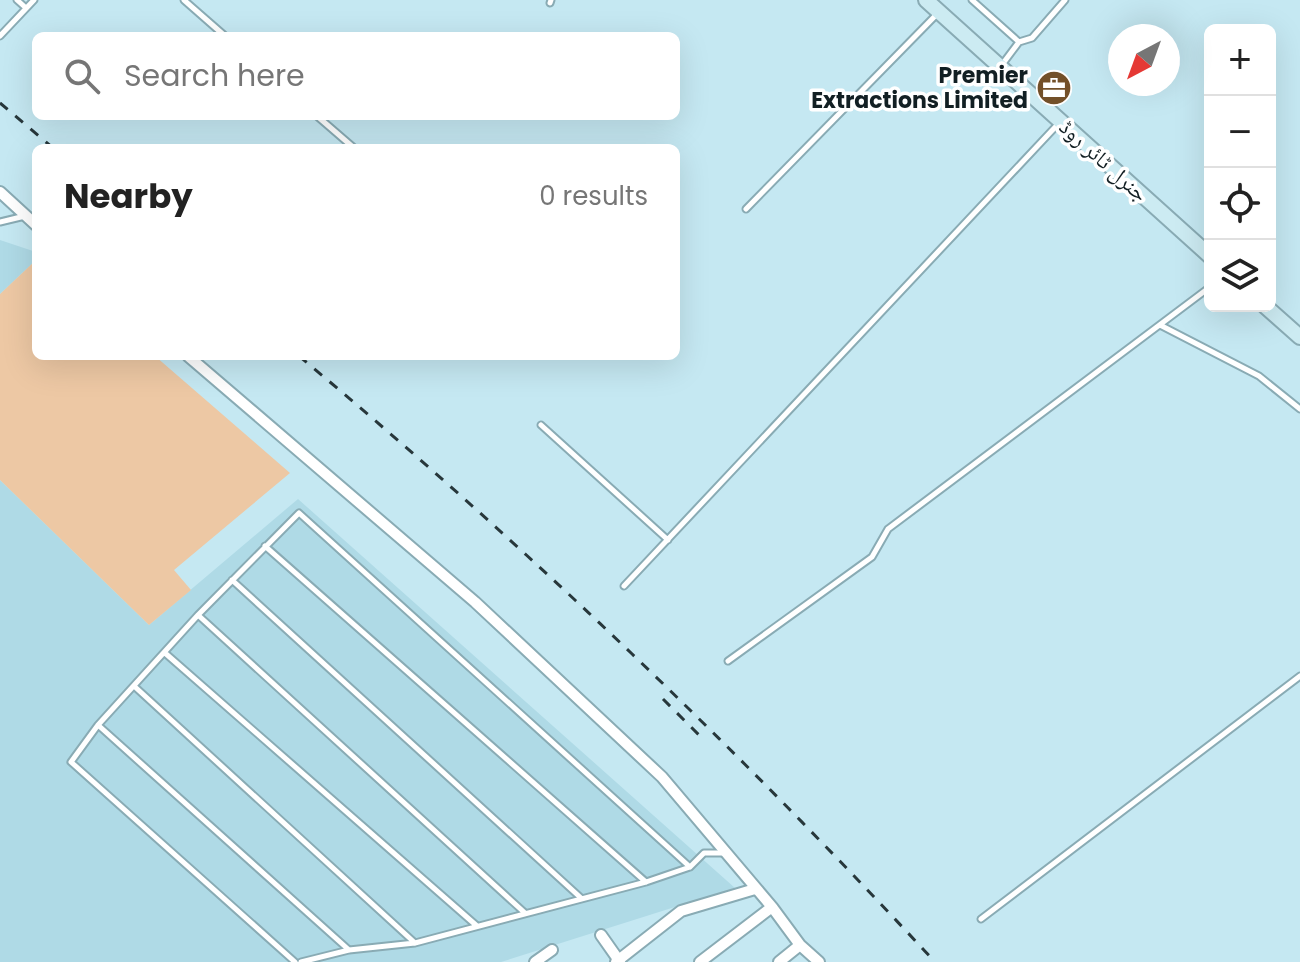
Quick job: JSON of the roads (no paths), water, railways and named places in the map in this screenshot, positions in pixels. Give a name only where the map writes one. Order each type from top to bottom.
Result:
[{"type":"street","name":"جنرل ٹائر روڈ","points":[[926,0],[1204,251]]},
{"type":"street","points":[[0,192],[32,222]]},
{"type":"street","points":[[1272,312],[1300,337]]},
{"type":"street","points":[[193,360],[486,613],[662,777],[772,907],[800,945],[819,962]]},
{"type":"street","points":[[601,935],[618,961],[681,911],[755,889]]},
{"type":"street","points":[[700,962],[772,907]]},
{"type":"street","points":[[779,962],[800,945]]},
{"type":"street","points":[[535,962],[552,950]]},
{"type":"lane","points":[[17,0],[26,8]]},
{"type":"lane","points":[[0,36],[34,0]]},
{"type":"lane","points":[[184,0],[220,32]]},
{"type":"lane","points":[[972,0],[1019,42]]},
{"type":"lane","points":[[1000,67],[1019,42],[1032,38],[1065,0]]},
{"type":"lane","points":[[746,209],[939,12]]},
{"type":"lane","points":[[322,120],[349,144]]},
{"type":"lane","points":[[624,586],[1061,121]]},
{"type":"lane","points":[[0,222],[25,216]]},
{"type":"lane","points":[[728,661],[862,565],[872,557],[888,529],[1204,292]]},
{"type":"lane","points":[[1160,325],[1259,376],[1300,409]]},
{"type":"lane","points":[[541,425],[668,540]]},
{"type":"lane","points":[[295,962],[71,762],[98,725],[198,615],[299,513],[690,867]]},
{"type":"lane","points":[[265,546],[646,882]]},
{"type":"lane","points":[[232,580],[581,898]]},
{"type":"lane","points":[[198,615],[525,913]]},
{"type":"lane","points":[[165,653],[477,926]]},
{"type":"lane","points":[[981,919],[1300,676]]},
{"type":"lane","points":[[134,686],[415,943]]},
{"type":"lane","points":[[98,725],[349,950]]},
{"type":"lane","points":[[301,962],[349,950],[415,943],[646,882],[690,867],[704,853],[724,853]]},
{"type":"railway","points":[[0,103],[48,144]]},
{"type":"railway","points":[[304,360],[465,500],[627,649],[783,803],[935,962]]},
{"type":"railway","points":[[663,699],[705,741]]},
{"type":"place","name":"Premier Extractions Limited","points":[[1054,88]]}]
